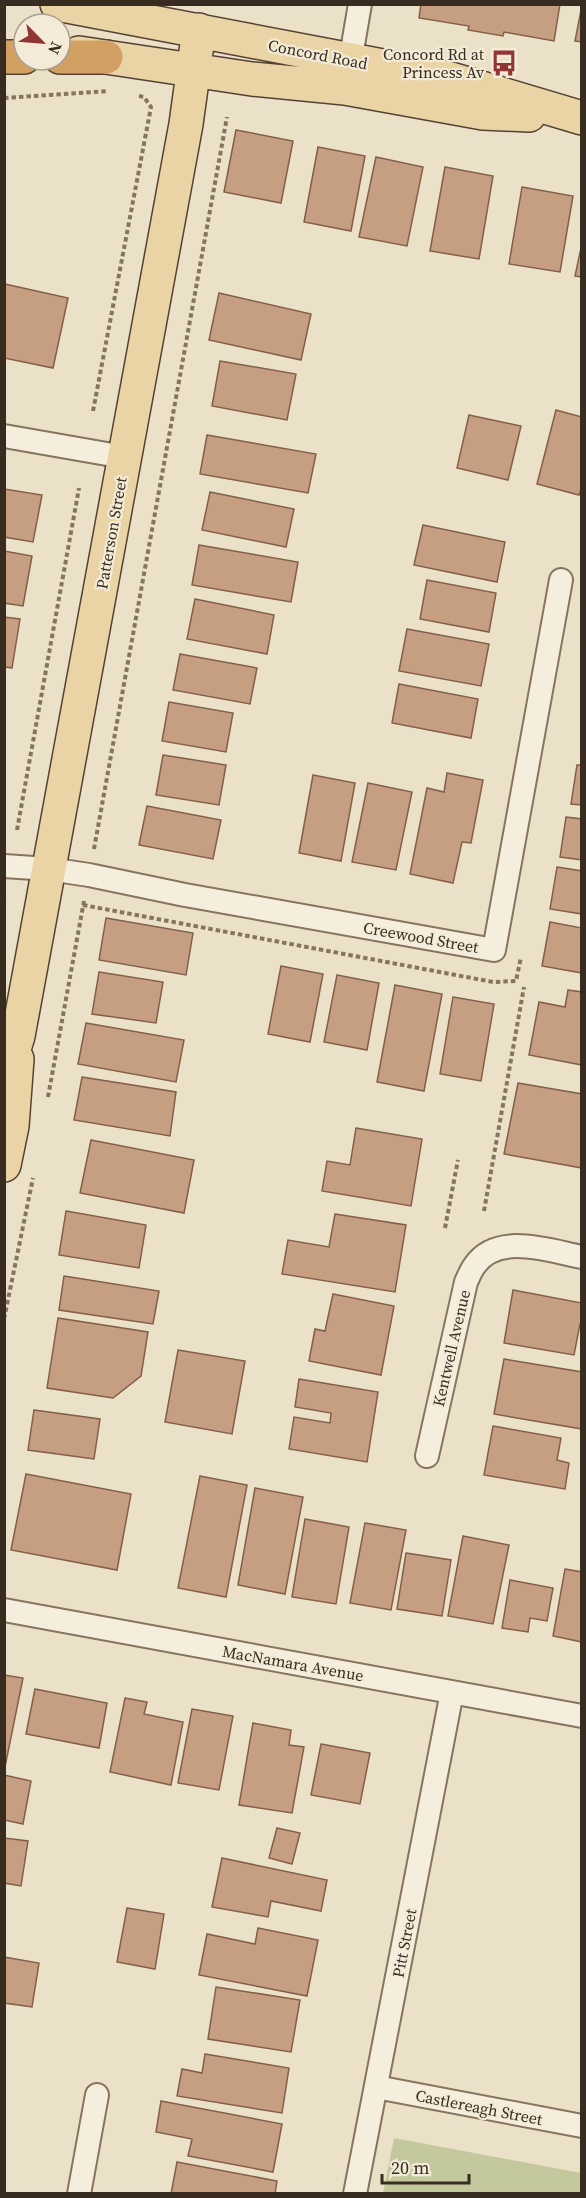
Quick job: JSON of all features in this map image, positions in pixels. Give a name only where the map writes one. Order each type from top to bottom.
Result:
[{"type":"highway","points":[[72,57],[106,57]]},
{"type":"main road","name":"Concord Road","points":[[57,4],[199,30],[348,74]]},
{"type":"main road","name":"Patterson Street","points":[[4,1081],[18,1036],[50,869],[186,124],[199,30]]},
{"type":"main road","name":"Concord Road","points":[[72,52],[192,70],[451,79],[579,117]]},
{"type":"main road","name":"Patterson Street","points":[[4,1164],[12,1126],[18,1036]]},
{"type":"street","points":[[348,74],[360,4]]},
{"type":"street","points":[[4,436],[124,457]]},
{"type":"street","name":"Creewood Street","points":[[4,866],[50,869],[89,875],[186,895],[494,950],[561,580]]},
{"type":"street","name":"Kentwell Avenue","points":[[427,1456],[466,1282],[476,1264],[494,1250],[518,1246],[582,1257]]},
{"type":"street","name":"MacNamara Avenue","points":[[4,1610],[582,1716]]},
{"type":"street","name":"Pitt Street","points":[[355,2193],[452,1692]]},
{"type":"street","name":"Castlereagh Street","points":[[376,2087],[582,2126]]},
{"type":"street","points":[[79,2193],[97,2095]]},
{"type":"path","points":[[4,98],[117,90]]},
{"type":"path","points":[[93,411],[150,107],[144,97],[132,93]]},
{"type":"path","points":[[89,875],[227,117]]},
{"type":"path","points":[[17,831],[79,488]]},
{"type":"path","points":[[83,905],[493,982],[516,981],[523,946]]},
{"type":"path","points":[[484,1211],[524,987]]},
{"type":"path","points":[[445,1228],[458,1160]]},
{"type":"green space","points":[[394,2138],[581,2173],[581,2193],[383,2193]]},
{"type":"building","points":[[421,4],[560,4],[554,41],[504,32],[503,36],[468,30],[469,26],[419,18]]},
{"type":"building","points":[[582,5],[582,42],[575,41]]},
{"type":"building","points":[[236,130],[293,141],[281,203],[224,192]]},
{"type":"building","points":[[318,147],[365,156],[351,231],[304,222]]},
{"type":"building","points":[[376,157],[423,167],[407,246],[359,237]]},
{"type":"building","points":[[445,167],[493,176],[479,259],[430,251]]},
{"type":"building","points":[[522,187],[573,196],[560,272],[509,264]]},
{"type":"building","points":[[582,243],[582,277],[575,276]]},
{"type":"building","points":[[5,284],[68,298],[53,368],[4,358]]},
{"type":"building","points":[[219,293],[311,314],[301,360],[209,340]]},
{"type":"building","points":[[220,361],[296,374],[287,420],[212,406]]},
{"type":"building","points":[[556,410],[582,417],[582,487],[579,495],[537,484]]},
{"type":"building","points":[[469,415],[521,426],[508,480],[457,468]]},
{"type":"building","points":[[207,435],[316,454],[308,493],[200,474]]},
{"type":"building","points":[[4,489],[42,495],[33,542],[4,537]]},
{"type":"building","points":[[210,492],[294,509],[286,547],[202,530]]},
{"type":"building","points":[[423,525],[505,542],[497,582],[414,565]]},
{"type":"building","points":[[199,545],[298,562],[291,602],[192,585]]},
{"type":"building","points":[[4,551],[32,556],[23,606],[4,603]]},
{"type":"building","points":[[427,580],[496,593],[489,632],[420,619]]},
{"type":"building","points":[[195,599],[274,615],[267,654],[187,639]]},
{"type":"building","points":[[4,617],[20,619],[12,668],[4,667]]},
{"type":"building","points":[[407,629],[489,644],[481,686],[399,671]]},
{"type":"building","points":[[180,654],[257,668],[250,704],[173,690]]},
{"type":"building","points":[[399,684],[478,699],[471,738],[392,723]]},
{"type":"building","points":[[169,702],[233,713],[226,752],[162,741]]},
{"type":"building","points":[[163,755],[226,765],[219,805],[156,795]]},
{"type":"building","points":[[577,765],[582,765],[582,805],[571,804]]},
{"type":"building","points":[[447,773],[483,780],[471,843],[462,842],[453,883],[410,874],[427,788],[444,792]]},
{"type":"building","points":[[313,775],[355,783],[341,861],[299,853]]},
{"type":"building","points":[[368,783],[412,792],[396,870],[352,862]]},
{"type":"building","points":[[147,806],[221,820],[213,859],[139,845]]},
{"type":"building","points":[[566,817],[582,819],[582,860],[560,857]]},
{"type":"building","points":[[557,867],[582,871],[582,914],[550,909]]},
{"type":"building","points":[[106,918],[193,933],[186,975],[99,960]]},
{"type":"building","points":[[550,922],[582,928],[582,973],[542,966]]},
{"type":"building","points":[[281,966],[323,974],[310,1042],[268,1034]]},
{"type":"building","points":[[99,972],[163,982],[156,1023],[92,1014]]},
{"type":"building","points":[[337,975],[379,983],[367,1050],[324,1042]]},
{"type":"building","points":[[395,985],[442,994],[424,1091],[377,1082]]},
{"type":"building","points":[[568,990],[582,992],[582,1065],[529,1055],[539,1002],[565,1007]]},
{"type":"building","points":[[453,997],[494,1004],[481,1081],[440,1074]]},
{"type":"building","points":[[86,1023],[184,1040],[176,1082],[78,1064]]},
{"type":"building","points":[[82,1077],[176,1092],[170,1136],[74,1120]]},
{"type":"building","points":[[518,1083],[582,1094],[582,1168],[504,1154]]},
{"type":"building","points":[[356,1128],[422,1139],[411,1206],[322,1191],[327,1161],[350,1165]]},
{"type":"building","points":[[91,1140],[194,1160],[184,1213],[80,1193]]},
{"type":"building","points":[[66,1211],[146,1225],[139,1268],[59,1255]]},
{"type":"building","points":[[335,1214],[406,1225],[395,1292],[282,1274],[288,1240],[329,1247]]},
{"type":"building","points":[[64,1276],[159,1291],[153,1324],[59,1310]]},
{"type":"building","points":[[513,1290],[582,1303],[582,1325],[580,1324],[574,1355],[504,1343]]},
{"type":"building","points":[[333,1294],[394,1306],[381,1375],[309,1361],[315,1329],[325,1331]]},
{"type":"building","points":[[58,1318],[148,1332],[141,1376],[113,1398],[47,1388]]},
{"type":"building","points":[[178,1350],[245,1361],[232,1434],[165,1422]]},
{"type":"building","points":[[504,1359],[582,1372],[582,1429],[494,1414]]},
{"type":"building","points":[[299,1379],[378,1392],[367,1462],[289,1449],[294,1417],[330,1423],[331,1413],[295,1407]]},
{"type":"building","points":[[34,1410],[100,1419],[94,1459],[28,1450]]},
{"type":"building","points":[[493,1426],[561,1438],[557,1460],[569,1463],[565,1489],[484,1475]]},
{"type":"building","points":[[26,1474],[131,1494],[117,1570],[11,1550]]},
{"type":"building","points":[[200,1476],[247,1485],[226,1597],[178,1588]]},
{"type":"building","points":[[255,1488],[303,1497],[285,1594],[238,1585]]},
{"type":"building","points":[[305,1519],[349,1527],[336,1604],[292,1597]]},
{"type":"building","points":[[365,1523],[406,1530],[391,1610],[350,1603]]},
{"type":"building","points":[[463,1536],[509,1545],[493,1624],[448,1616]]},
{"type":"building","points":[[406,1553],[451,1560],[442,1616],[397,1609]]},
{"type":"building","points":[[565,1569],[582,1572],[582,1642],[553,1636]]},
{"type":"building","points":[[510,1580],[553,1588],[547,1621],[530,1618],[528,1632],[502,1628]]},
{"type":"building","points":[[4,1675],[23,1678],[5,1767],[4,1767]]},
{"type":"building","points":[[35,1689],[107,1703],[99,1748],[26,1734]]},
{"type":"building","points":[[125,1698],[147,1702],[144,1714],[183,1722],[171,1785],[110,1772]]},
{"type":"building","points":[[192,1709],[233,1716],[219,1790],[178,1783]]},
{"type":"building","points":[[253,1723],[291,1730],[289,1745],[304,1747],[292,1813],[239,1805]]},
{"type":"building","points":[[321,1744],[370,1753],[360,1804],[311,1795]]},
{"type":"building","points":[[4,1775],[31,1781],[23,1824],[4,1820]]},
{"type":"building","points":[[277,1828],[300,1833],[292,1864],[269,1858]]},
{"type":"building","points":[[4,1838],[28,1841],[21,1886],[4,1883]]},
{"type":"building","points":[[222,1858],[327,1880],[321,1911],[271,1901],[268,1917],[212,1907]]},
{"type":"building","points":[[127,1908],[164,1914],[155,1969],[117,1962]]},
{"type":"building","points":[[258,1928],[318,1940],[307,1996],[199,1975],[207,1934],[255,1944]]},
{"type":"building","points":[[4,1957],[39,1963],[32,2007],[4,2003]]},
{"type":"building","points":[[216,1987],[300,2000],[291,2052],[208,2039]]},
{"type":"building","points":[[205,2054],[289,2068],[282,2113],[177,2096],[182,2069],[202,2073]]},
{"type":"building","points":[[161,2101],[282,2124],[273,2172],[188,2156],[192,2139],[156,2132]]},
{"type":"building","points":[[177,2162],[277,2181],[275,2194],[171,2194]]},
{"type":"place","name":"Concord Rd at Princess Av","points":[[504,63]]}]
